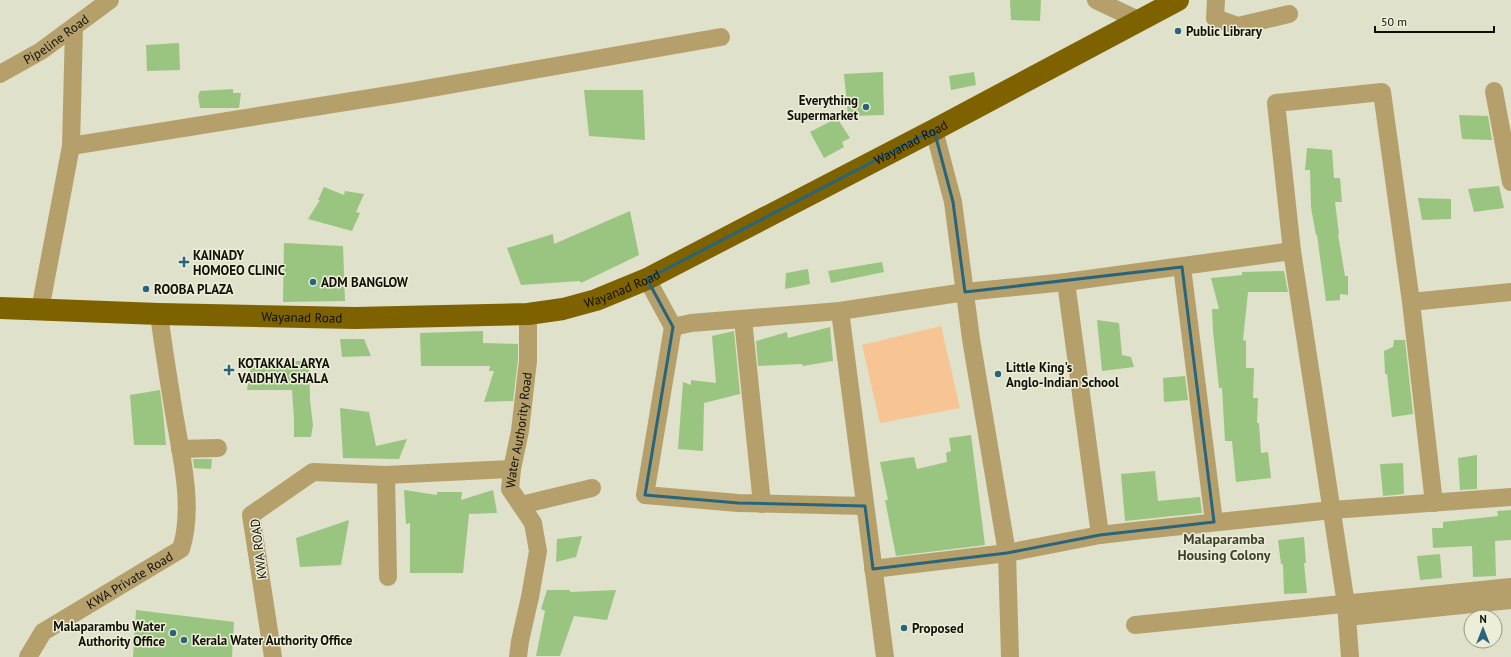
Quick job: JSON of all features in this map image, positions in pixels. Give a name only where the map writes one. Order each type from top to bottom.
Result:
[{"type":"highway","name":"Wayanad Road","points":[[0,308],[159,314],[356,318],[528,314],[563,309],[596,300],[647,279],[934,130],[1175,1]]},
{"type":"street","name":"Pipeline Road","points":[[0,74],[41,51],[110,0]]},
{"type":"street","points":[[1096,0],[1138,20]]},
{"type":"street","points":[[1216,0],[1215,18],[1238,26],[1289,14]]},
{"type":"street","points":[[40,310],[71,146],[74,27]]},
{"type":"street","points":[[71,146],[408,92],[721,37]]},
{"type":"street","points":[[1494,91],[1511,182]]},
{"type":"street","points":[[1350,657],[1346,610],[1332,510],[1292,252],[1276,103],[1382,92],[1411,302],[1434,503]]},
{"type":"street","points":[[934,130],[953,202],[970,339],[1007,553],[1010,657]]},
{"type":"street","points":[[673,326],[691,323],[840,311],[964,292],[1066,282],[1292,252]]},
{"type":"street","points":[[1182,267],[1214,522]]},
{"type":"street","points":[[647,279],[673,326],[645,495],[738,503],[865,506]]},
{"type":"street","points":[[1066,282],[1100,535]]},
{"type":"street","points":[[1411,302],[1511,292]]},
{"type":"street","points":[[840,311],[885,657]]},
{"type":"street","name":"KWA Private Road","points":[[28,657],[43,632],[181,549],[185,536],[186,490],[159,314]]},
{"type":"street","name":"Water Authority Road","points":[[518,657],[538,551],[533,523],[510,489],[512,470],[520,431],[528,361],[528,314]]},
{"type":"street","points":[[743,319],[762,504]]},
{"type":"street","points":[[180,449],[218,448]]},
{"type":"street","points":[[388,577],[386,475],[512,470]]},
{"type":"street","name":"KWA ROAD","points":[[273,657],[251,515],[313,472],[386,475]]},
{"type":"street","points":[[521,505],[592,488]]},
{"type":"street","points":[[873,569],[1007,553],[1100,535],[1214,522],[1332,510],[1511,497]]},
{"type":"street","points":[[1346,610],[1511,587]]},
{"type":"street","points":[[1135,625],[1511,600]]},
{"type":"highlighted area","points":[[934,130],[953,202],[965,292],[1182,267],[1214,522],[1100,535],[1007,553],[873,569],[865,506],[738,503],[645,495],[673,327],[647,279]]},
{"type":"shaded area","points":[[941,326],[960,408],[880,423],[862,345]]},
{"type":"building","points":[[1010,0],[1041,0],[1040,21],[1011,20]]},
{"type":"building","points":[[179,43],[180,70],[147,71],[146,45]]},
{"type":"building","points":[[883,72],[884,115],[848,116],[844,74]]},
{"type":"building","points":[[974,72],[976,85],[951,90],[949,76]]},
{"type":"building","points":[[233,89],[233,93],[241,93],[239,108],[200,108],[198,96],[200,91]]},
{"type":"building","points":[[584,90],[643,90],[645,140],[589,136]]},
{"type":"building","points":[[1459,115],[1488,116],[1492,140],[1462,139]]},
{"type":"building","points":[[837,118],[850,138],[842,142],[844,147],[824,158],[810,132]]},
{"type":"building","points":[[1307,148],[1332,150],[1334,178],[1340,178],[1342,202],[1335,202],[1338,234],[1345,276],[1348,276],[1348,295],[1340,294],[1340,300],[1326,301],[1317,235],[1311,207],[1310,170],[1305,170]]},
{"type":"building","points":[[1499,186],[1504,208],[1474,212],[1468,189]]},
{"type":"building","points":[[324,187],[344,195],[345,191],[364,194],[356,212],[360,213],[352,231],[308,219],[320,200],[318,200]]},
{"type":"building","points":[[1418,198],[1451,199],[1451,219],[1422,220]]},
{"type":"building","points":[[630,211],[639,255],[581,283],[580,281],[521,285],[507,248],[553,234],[554,244]]},
{"type":"building","name":"ADM BANGLOW","points":[[284,243],[343,246],[345,301],[283,302]]},
{"type":"building","points":[[882,262],[884,272],[831,283],[828,271]]},
{"type":"building","points":[[808,269],[810,284],[785,289],[786,273]]},
{"type":"building","points":[[1284,271],[1288,292],[1248,292],[1243,340],[1246,341],[1246,368],[1254,368],[1253,398],[1258,398],[1257,423],[1259,423],[1261,453],[1268,452],[1271,478],[1236,482],[1232,441],[1225,441],[1222,388],[1219,388],[1212,309],[1219,309],[1211,278],[1242,275],[1242,272]]},
{"type":"building","points":[[1097,320],[1119,323],[1122,355],[1131,357],[1134,367],[1102,371]]},
{"type":"building","points":[[830,327],[833,361],[803,366],[802,364],[758,366],[756,341],[787,332],[788,338]]},
{"type":"building","points":[[483,331],[483,343],[518,344],[518,360],[513,401],[484,402],[494,371],[489,371],[490,366],[421,366],[420,333]]},
{"type":"building","points":[[734,331],[740,394],[704,403],[703,451],[678,449],[683,382],[691,385],[691,380],[716,383],[712,336]]},
{"type":"building","points":[[340,339],[364,339],[371,356],[342,357]]},
{"type":"building","points":[[1394,340],[1405,340],[1413,414],[1392,417],[1387,374],[1385,374],[1384,351],[1393,347]]},
{"type":"building","points":[[291,361],[309,361],[310,400],[313,425],[311,437],[294,437],[292,390],[247,390],[251,366],[291,367]]},
{"type":"building","points":[[1185,376],[1188,400],[1164,402],[1163,378]]},
{"type":"building","points":[[160,390],[166,445],[134,445],[130,395]]},
{"type":"building","points":[[340,408],[369,412],[376,446],[407,439],[399,459],[343,458]]},
{"type":"building","points":[[971,435],[985,545],[896,556],[885,500],[888,500],[880,462],[914,457],[917,469],[947,462],[946,453],[951,451],[949,438]]},
{"type":"building","points":[[1477,455],[1477,489],[1460,490],[1458,458]]},
{"type":"building","points":[[193,459],[212,459],[211,469],[194,468]]},
{"type":"building","points":[[1403,463],[1404,494],[1383,496],[1380,464]]},
{"type":"building","points":[[1155,471],[1158,501],[1200,497],[1202,513],[1125,521],[1121,474]]},
{"type":"building","points":[[404,490],[437,495],[437,492],[462,492],[461,500],[493,490],[497,513],[469,514],[463,573],[410,573],[410,523],[406,524]]},
{"type":"building","points":[[1511,510],[1511,540],[1495,541],[1496,576],[1473,577],[1472,546],[1433,548],[1432,528],[1443,528],[1443,522],[1498,516],[1497,511]]},
{"type":"building","points":[[349,520],[341,565],[300,567],[296,538]]},
{"type":"building","points":[[582,536],[576,557],[556,562],[557,539]]},
{"type":"building","points":[[1304,537],[1306,563],[1304,563],[1307,593],[1284,594],[1283,564],[1281,564],[1278,540]]},
{"type":"building","points":[[1440,554],[1442,578],[1420,580],[1417,556]]},
{"type":"building","points":[[547,590],[570,590],[570,592],[616,590],[607,620],[574,616],[560,656],[536,656],[545,611],[541,609]]},
{"type":"building","name":"Kerala Water Authority Office","points":[[136,610],[234,622],[232,657],[133,657]]},
{"type":"place","name":"Public Library","points":[[1178,31]]},
{"type":"place","name":"Everything Supermarket","points":[[866,107]]},
{"type":"place","name":"KAINADY HOMOEO CLINIC","points":[[184,262]]},
{"type":"place","name":"ADM BANGLOW","points":[[313,282]]},
{"type":"place","name":"ROOBA PLAZA","points":[[146,289]]},
{"type":"place","name":"KOTAKKAL ARYA VAIDHYA SHALA","points":[[229,370]]},
{"type":"place","name":"Little King's Anglo-Indian School","points":[[998,374]]},
{"type":"place","name":"Proposed","points":[[904,628]]},
{"type":"place","name":"Malaparambu Water Authority Office","points":[[173,633]]},
{"type":"place","name":"Kerala Water Authority Office","points":[[184,640]]},
{"type":"district","name":"Malaparamba Housing Colony","points":[[1224,548]]}]
